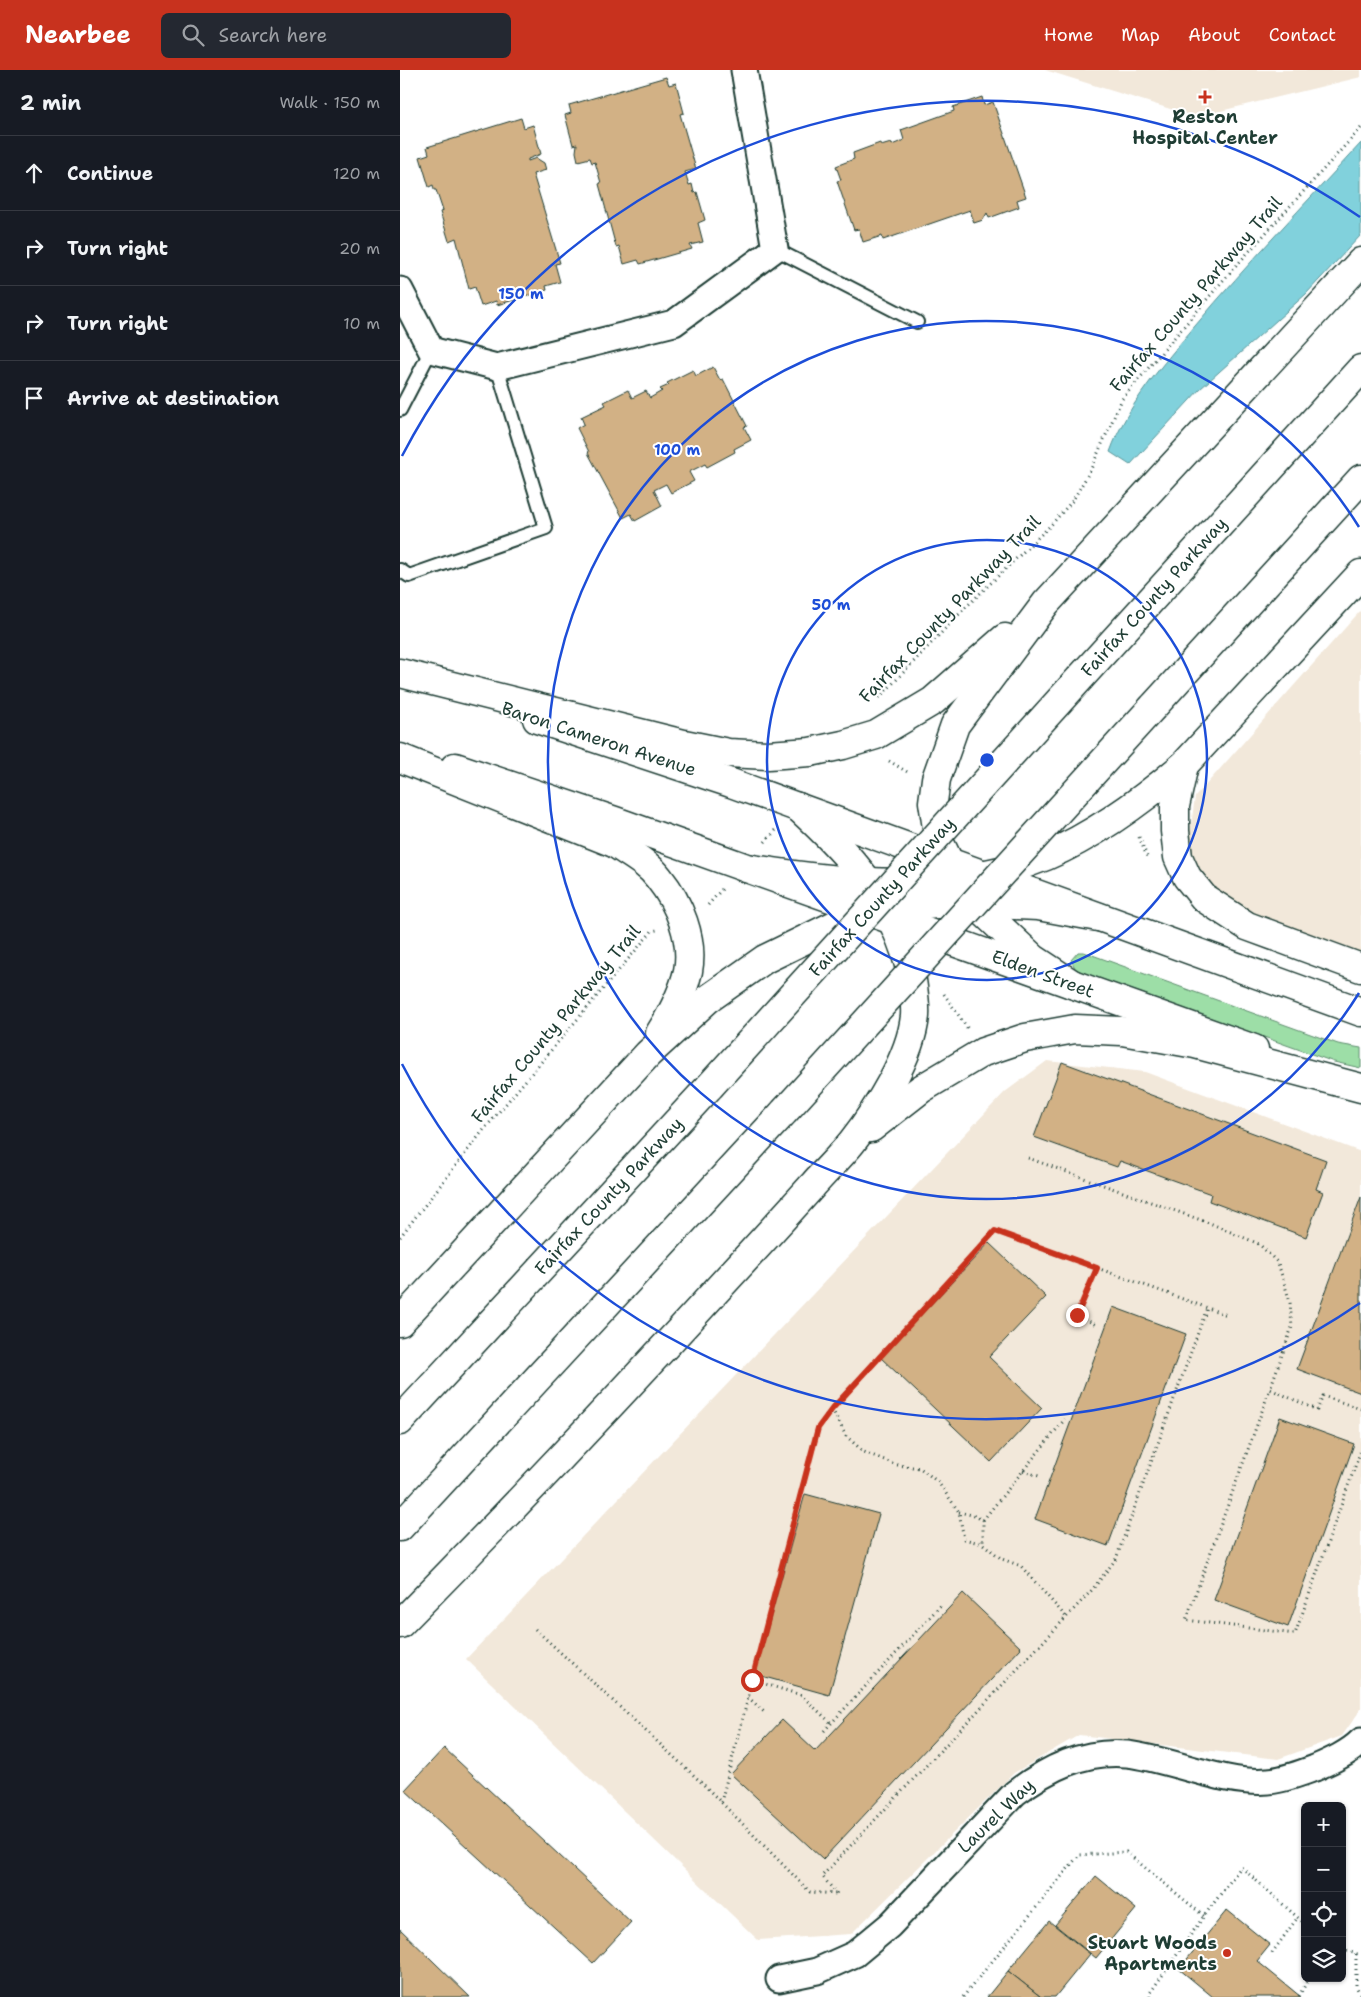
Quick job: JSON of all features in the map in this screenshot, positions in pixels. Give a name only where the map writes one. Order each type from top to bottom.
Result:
[{"type":"main road","points":[[1072,984],[1034,959],[975,904],[963,872],[939,841],[933,802],[936,779],[955,725],[1046,603],[1361,262]]},
{"type":"main road","name":"Fairfax County Parkway","points":[[400,1421],[710,1086],[1361,370]]},
{"type":"main road","points":[[400,1526],[784,1112],[1361,479]]},
{"type":"main road","points":[[400,750],[615,820],[739,864],[803,877],[905,883],[963,872],[1009,868],[1045,856],[1084,837],[1151,793],[1184,765],[1361,574]]},
{"type":"main road","points":[[400,674],[684,744],[728,753],[768,755],[810,752],[843,745],[880,747],[1046,603]]},
{"type":"main road","name":"Baron Cameron Avenue","points":[[400,674],[798,807]]},
{"type":"main road","points":[[400,758],[614,844],[641,861],[659,878],[684,924],[688,969],[681,994],[670,1018],[648,1054]]},
{"type":"main road","points":[[1184,765],[1175,806],[1178,857],[1187,877],[1204,898],[1247,926],[1361,968]]},
{"type":"main road","points":[[798,807],[963,872],[1098,917],[1361,1012]]},
{"type":"main road","points":[[400,1624],[624,1392],[852,1142],[900,1066],[909,1043],[915,1016],[915,995],[902,939],[883,914],[867,881],[832,838],[798,807]]},
{"type":"main road","name":"Elden Street","points":[[739,864],[883,914],[1072,984],[1361,1087]]},
{"type":"main road","points":[[400,1322],[648,1054],[708,999],[765,958],[847,919],[936,904],[1038,906],[1098,917]]},
{"type":"main road","points":[[852,1142],[921,1089],[983,1052],[1025,1038],[1076,1029],[1122,1031],[1195,1044],[1361,1087]]},
{"type":"street","points":[[400,290],[431,350],[497,367],[674,322],[775,249],[744,70]]},
{"type":"street","name":"Laurel Way","points":[[779,1980],[817,1971],[855,1954],[890,1925],[1015,1793],[1038,1775],[1065,1762],[1095,1756],[1126,1754],[1176,1764],[1210,1774],[1268,1781],[1300,1774],[1330,1762],[1361,1741]]},
{"type":"lane","points":[[775,249],[917,322]]},
{"type":"lane","points":[[400,410],[431,350]]},
{"type":"lane","points":[[400,570],[409,576],[546,528],[497,367]]},
{"type":"path","name":"Fairfax County Parkway Trail","points":[[880,747],[865,712],[966,607],[1051,525],[1068,506],[1090,470],[1122,399],[1226,277],[1361,128]]},
{"type":"path","points":[[880,747],[914,776]]},
{"type":"path","name":"Fairfax County Parkway Trail","points":[[400,1237],[482,1132],[652,931],[684,924],[695,919],[739,864],[798,807]]},
{"type":"path","points":[[937,994],[944,994],[969,1030]]},
{"type":"path","points":[[1028,1158],[1212,1224],[1259,1244],[1278,1263],[1290,1302],[1292,1327],[1186,1620],[1296,1634],[1361,1450]]},
{"type":"path","points":[[721,1802],[818,1428],[832,1409],[995,1231],[1227,1315]]},
{"type":"path","points":[[1097,1268],[1077,1315],[1098,1326]]},
{"type":"path","points":[[536,1629],[721,1802],[810,1892],[837,1894],[822,1876],[1092,1590],[1116,1559],[1207,1308]]},
{"type":"path","points":[[1270,1389],[1317,1410],[1323,1396],[1361,1409]]},
{"type":"path","points":[[832,1409],[846,1436],[864,1452],[896,1465],[920,1468],[938,1482],[960,1512],[964,1539],[983,1544],[1002,1559],[1021,1566],[1066,1617]]},
{"type":"path","points":[[983,1544],[983,1520],[1065,1419]]},
{"type":"path","points":[[1023,1471],[1042,1477]]},
{"type":"path","points":[[960,1512],[983,1520]]},
{"type":"path","points":[[824,1730],[941,1605]]},
{"type":"path","points":[[752,1680],[801,1695],[831,1723]]},
{"type":"path","points":[[748,1698],[764,1712]]},
{"type":"path","points":[[963,1997],[1079,1856],[1126,1852],[1204,1916]]},
{"type":"path","points":[[1150,1997],[1150,1993],[1204,1916],[1241,1868],[1301,1920]]},
{"type":"path","points":[[1272,1953],[1298,1917]]},
{"type":"path","points":[[1346,1951],[1361,1955]]},
{"type":"path","points":[[1356,1954],[1356,1986],[1361,1996]]},
{"type":"path","points":[[1299,1996],[1307,1982]]},
{"type":"shaded area","name":"Reston Hospital Center","points":[[1045,70],[1361,70],[1361,77],[1196,117]]},
{"type":"shaded area","points":[[1361,610],[1361,961],[1230,912],[1186,862],[1195,797]]},
{"type":"shaded area","points":[[1047,1061],[1145,1072],[1361,1152],[1361,1709],[1342,1736],[1278,1759],[1079,1735],[1014,1773],[851,1934],[758,1940],[466,1659],[1005,1092]]},
{"type":"green space","points":[[1078,952],[1084,952],[1338,1044],[1361,1048],[1361,1068],[1334,1062],[1076,970],[1071,960]]},
{"type":"water","points":[[1361,143],[1361,235],[1306,294],[1200,389],[1130,465],[1110,452],[1136,401],[1171,355],[1235,279]]},
{"type":"building","points":[[666,77],[669,85],[676,83],[684,113],[680,114],[696,169],[685,172],[689,185],[692,184],[694,193],[697,192],[705,220],[698,223],[703,242],[690,245],[692,249],[640,264],[638,260],[624,264],[619,246],[616,247],[595,162],[592,163],[590,158],[578,161],[577,144],[573,145],[565,115],[571,113],[569,105]]},
{"type":"building","points":[[982,97],[984,105],[993,102],[1026,197],[1017,200],[1019,207],[989,218],[987,213],[983,220],[974,223],[970,210],[883,240],[882,236],[863,242],[859,229],[854,230],[837,181],[841,180],[836,166],[854,159],[853,153],[880,143],[881,146],[891,143],[892,145],[904,140],[901,130],[954,111],[953,107]]},
{"type":"building","points":[[521,118],[524,128],[533,125],[541,154],[528,159],[528,161],[536,158],[544,163],[546,170],[533,174],[560,263],[555,264],[560,282],[546,286],[547,290],[497,305],[496,301],[481,306],[475,287],[469,289],[456,238],[449,241],[440,212],[443,211],[436,190],[434,190],[433,185],[429,187],[420,157],[429,154],[427,147]]},
{"type":"building","points":[[713,367],[720,380],[723,379],[747,426],[744,427],[751,440],[734,449],[735,452],[707,467],[705,464],[689,472],[694,481],[671,493],[666,484],[654,490],[662,506],[635,521],[631,514],[623,518],[588,453],[577,428],[584,424],[581,417],[606,405],[604,402],[628,390],[632,398],[646,391],[650,398],[662,391],[660,389],[669,385],[667,383],[693,370],[696,376]]},
{"type":"building","points":[[1062,1062],[1326,1160],[1316,1189],[1323,1192],[1306,1237],[1209,1201],[1211,1194],[1120,1161],[1117,1167],[1034,1137]]},
{"type":"building","points":[[1361,1197],[1361,1393],[1297,1369]]},
{"type":"building","points":[[989,1243],[1046,1297],[989,1357],[1042,1408],[991,1462],[880,1357]]},
{"type":"building","points":[[1113,1307],[1186,1334],[1108,1546],[1035,1519]]},
{"type":"building","points":[[1280,1417],[1354,1444],[1288,1627],[1214,1600]]},
{"type":"building","points":[[805,1494],[879,1514],[829,1695],[754,1674]]},
{"type":"building","points":[[963,1593],[1021,1648],[823,1859],[731,1774],[782,1720],[815,1751]]},
{"type":"building","points":[[444,1748],[631,1922],[593,1963],[405,1790]]},
{"type":"building","points":[[1096,1876],[1136,1909],[1096,1958],[1055,1925]]},
{"type":"building","name":"Stuart Woods Apartments","points":[[1227,1910],[1270,1945],[1257,1961],[1301,1997],[1213,1997],[1179,1969]]},
{"type":"building","points":[[1049,1921],[1090,1954],[1055,1997],[1041,1997],[1008,1971]]},
{"type":"building","points":[[400,1929],[470,1997],[400,1997]]},
{"type":"building","points":[[1008,1971],[1041,1997],[987,1997]]},
{"type":"place","name":"Reston Hospital Center","points":[[1205,97]]},
{"type":"place","name":"Stuart Woods Apartments","points":[[1227,1953]]},
{"type":"route","points":[[752,1680],[818,1428],[832,1409],[995,1231],[1097,1268],[1077,1315]]}]
